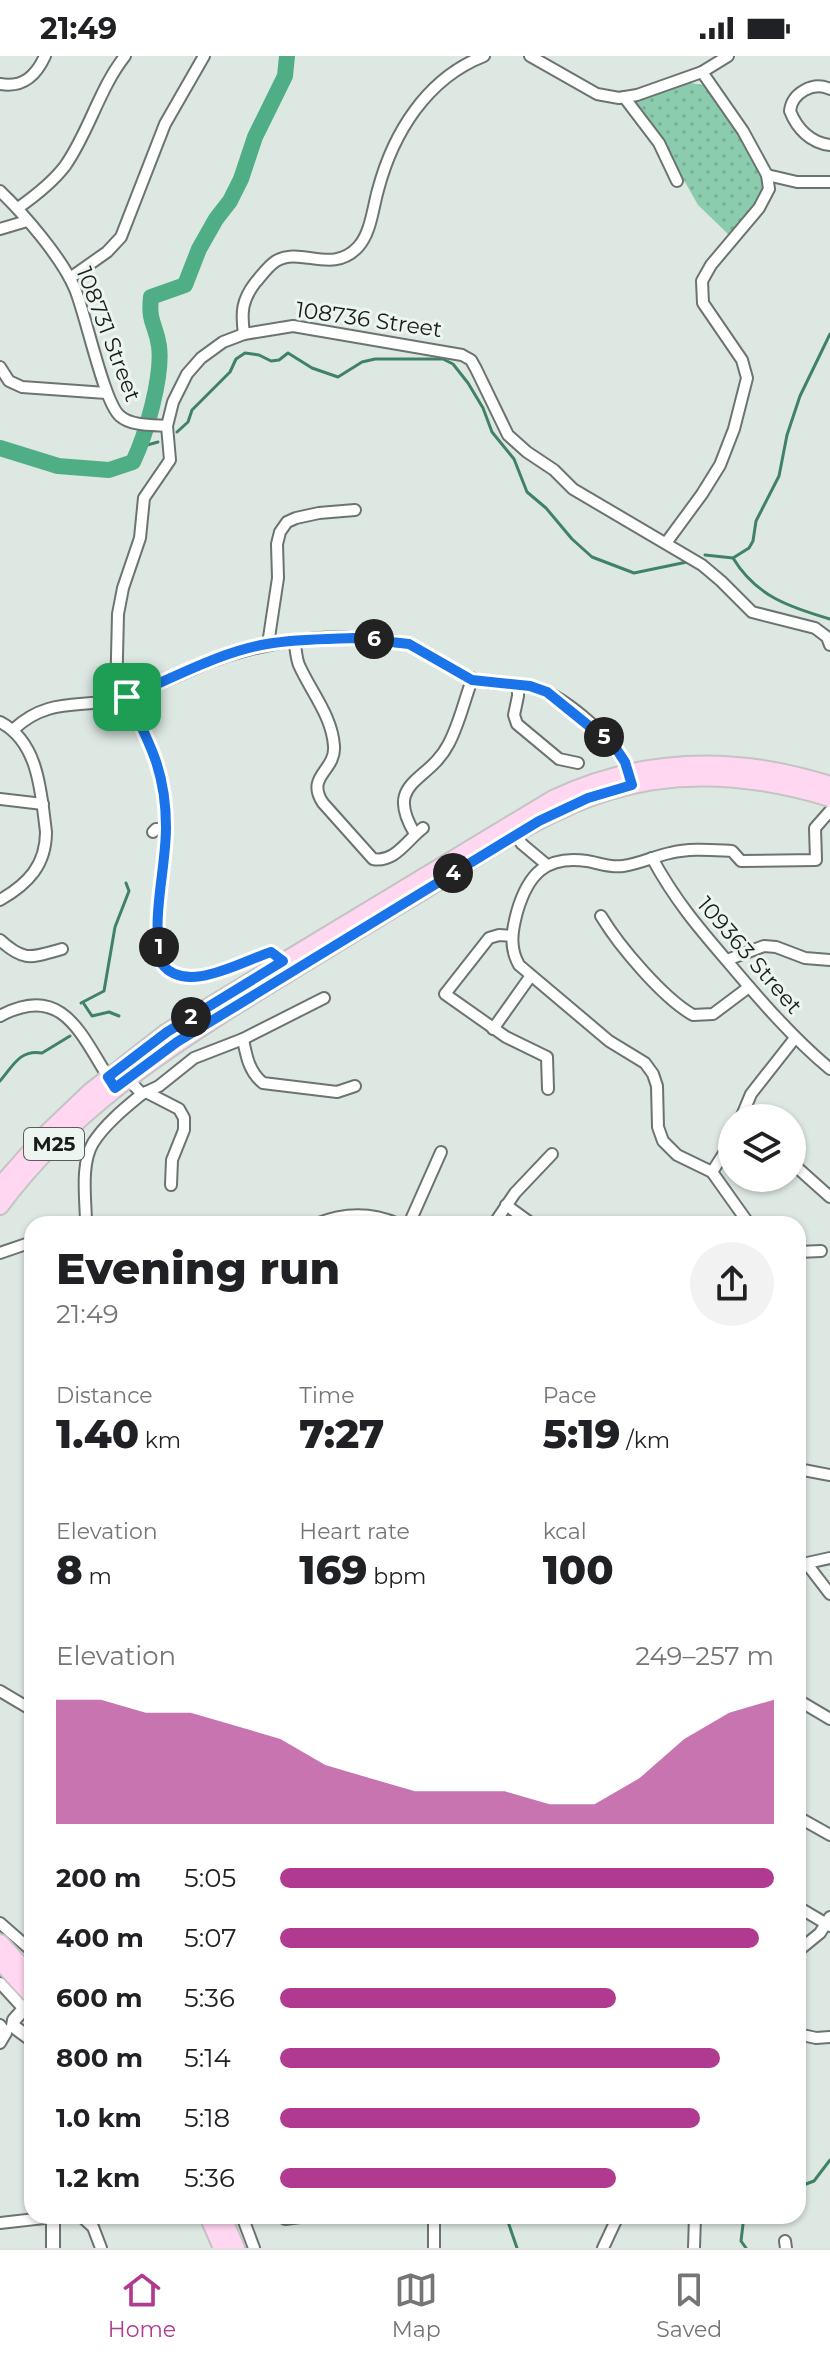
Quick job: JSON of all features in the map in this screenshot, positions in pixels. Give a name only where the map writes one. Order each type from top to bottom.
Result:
[{"type":"main road","name":"M25","points":[[0,1206],[48,1151],[167,1032],[277,957],[512,830],[631,779],[682,763],[734,764],[777,770],[830,785]]},
{"type":"main road","name":"M25","points":[[631,779],[696,776],[742,778],[830,798]]},
{"type":"main road","name":"M25","points":[[0,1186],[45,1135],[117,1081],[512,830]]},
{"type":"main road","points":[[0,1943],[24,1969]]},
{"type":"main road","points":[[0,1961],[24,1994]]},
{"type":"main road","points":[[212,2224],[222,2248]]},
{"type":"main road","points":[[226,2224],[236,2248]]},
{"type":"street","points":[[0,84],[10,86],[23,83],[39,69],[45,56]]},
{"type":"street","points":[[18,208],[55,178],[67,163],[104,87],[125,56]]},
{"type":"street","points":[[70,278],[107,252],[121,237],[157,143],[204,56]]},
{"type":"street","points":[[244,334],[244,299],[273,263],[287,257],[335,260],[358,246],[368,227],[388,158],[407,121],[450,74],[484,56]]},
{"type":"street","points":[[530,56],[597,94],[611,98],[624,97],[702,72],[728,56]]},
{"type":"street","points":[[666,543],[713,477],[734,429],[746,387],[742,360],[703,303],[701,289],[711,265],[766,199],[769,189],[767,175],[735,118],[702,72]]},
{"type":"street","points":[[830,89],[820,86],[808,88],[795,98],[790,111],[809,137],[830,145]]},
{"type":"street","points":[[624,97],[659,143],[677,181]]},
{"type":"street","points":[[767,175],[797,182],[830,182]]},
{"type":"street","name":"108731 Street","points":[[0,191],[18,208],[70,278],[87,322],[106,393],[118,415],[139,424],[167,426]]},
{"type":"street","points":[[0,229],[27,221]]},
{"type":"street","name":"108736 Street","points":[[121,698],[117,632],[120,600],[140,538],[144,498],[170,460],[167,426],[173,402],[193,367],[223,342],[244,334],[302,326],[462,355],[471,360],[490,394],[503,427],[516,444],[547,464],[583,496],[712,572],[752,612],[815,628],[827,637],[830,645]]},
{"type":"street","points":[[0,367],[9,381],[22,387],[106,393]]},
{"type":"street","points":[[268,644],[278,578],[277,544],[280,532],[287,522],[296,518],[355,510]]},
{"type":"street","points":[[14,729],[47,708],[121,698],[207,663],[268,644],[354,638],[399,642],[419,648],[472,680],[538,688],[565,704],[615,747],[631,779]]},
{"type":"street","points":[[294,640],[298,663],[324,710],[334,741],[333,757],[316,786],[318,796],[337,821],[373,859],[379,861],[392,856],[419,831],[405,817],[403,800],[410,787],[446,748],[472,680]]},
{"type":"street","points":[[518,684],[514,715],[517,724],[559,759],[578,763]]},
{"type":"street","points":[[121,698],[161,773],[166,829],[158,924],[159,955],[165,968],[181,977],[200,977],[277,957]]},
{"type":"street","points":[[0,722],[14,729],[33,759],[43,804],[46,844],[38,868],[29,880],[0,900]]},
{"type":"street","points":[[0,799],[43,804]]},
{"type":"street","points":[[743,1216],[712,1172],[677,1155],[663,1141],[658,1127],[657,1086],[645,1063],[609,1041],[568,1004],[530,977],[515,958],[512,936],[525,888],[547,865],[568,860],[625,866],[681,851],[732,851],[741,861],[816,860],[815,828],[830,811]]},
{"type":"street","points":[[153,832],[166,829]]},
{"type":"street","points":[[512,830],[547,865]]},
{"type":"street","name":"109363 Street","points":[[652,858],[681,908],[795,1038],[830,1069]]},
{"type":"street","points":[[601,916],[619,943],[671,998],[693,1015],[713,1014],[749,987]]},
{"type":"street","points":[[512,936],[489,938],[447,989],[446,995],[493,1029],[547,1057],[548,1089]]},
{"type":"street","points":[[0,940],[24,957],[62,949]]},
{"type":"street","points":[[727,960],[764,946],[776,947],[805,958],[830,960]]},
{"type":"street","points":[[493,1029],[530,977]]},
{"type":"street","points":[[86,1216],[89,1151],[102,1132],[144,1093],[159,1086],[194,1058],[243,1039],[324,998]]},
{"type":"street","points":[[0,1016],[28,1005],[41,1004],[67,1015],[117,1081],[179,1109],[184,1118],[184,1130],[172,1160],[171,1185]]},
{"type":"street","points":[[747,1104],[751,1094],[795,1038]]},
{"type":"street","points":[[243,1039],[248,1062],[263,1083],[337,1092],[355,1086]]},
{"type":"street","points":[[413,1216],[441,1152]]},
{"type":"street","points":[[499,1216],[552,1154]]},
{"type":"street","points":[[712,1172],[718,1163]]},
{"type":"street","points":[[806,1176],[830,1197]]},
{"type":"street","points":[[506,1205],[521,1216]]},
{"type":"street","points":[[341,1216],[367,1216]]},
{"type":"street","points":[[0,1253],[24,1245]]},
{"type":"street","points":[[806,1252],[821,1251]]},
{"type":"street","points":[[806,1470],[830,1475]]},
{"type":"street","points":[[806,1564],[830,1558]]},
{"type":"street","points":[[806,1569],[830,1594]]},
{"type":"street","points":[[0,1691],[24,1705]]},
{"type":"street","points":[[806,1705],[830,1719]]},
{"type":"street","points":[[806,1822],[830,1835]]},
{"type":"street","points":[[806,1911],[829,1922],[806,1944]]},
{"type":"street","points":[[0,1923],[24,1944]]},
{"type":"street","points":[[0,1983],[24,1998]]},
{"type":"street","points":[[24,2007],[13,2026],[24,2034]]},
{"type":"street","points":[[0,2043],[5,2036],[2,2027]]},
{"type":"street","points":[[806,2036],[830,2037]]},
{"type":"street","points":[[0,2223],[24,2220]]},
{"type":"street","points":[[53,2224],[53,2248]]},
{"type":"street","points":[[90,2224],[101,2248]]},
{"type":"street","points":[[245,2224],[254,2248]]},
{"type":"street","points":[[434,2224],[434,2248]]},
{"type":"street","points":[[603,2248],[614,2224]]},
{"type":"street","points":[[694,2248],[695,2224]]},
{"type":"green space","points":[[685,82],[703,85],[729,120],[762,179],[763,189],[757,201],[729,235],[698,205],[654,127],[630,102]]},
{"type":"waterway","points":[[0,448],[58,466],[109,470],[133,462],[148,421],[160,358],[151,318],[151,297],[185,285],[199,249],[241,179],[255,137],[285,76],[287,56]]},
{"type":"waterway","points":[[705,555],[733,558],[749,548],[753,541],[756,521],[779,476],[787,435],[800,396],[830,334]]},
{"type":"waterway","points":[[177,432],[188,422],[192,410],[230,372],[236,359],[245,353],[271,361],[279,360],[288,353],[312,368],[338,377],[362,362],[375,359],[443,359],[453,364],[468,383],[483,408],[492,432],[514,459],[527,492],[592,557],[634,573],[687,562]]},
{"type":"waterway","points":[[140,447],[158,442]]},
{"type":"waterway","points":[[733,558],[763,591],[801,610],[830,619]]},
{"type":"waterway","points":[[81,1003],[104,991],[115,927],[129,891],[126,883]]},
{"type":"waterway","points":[[84,1004],[92,1016],[109,1012],[119,1016]]},
{"type":"waterway","points":[[0,1081],[22,1056],[42,1053],[70,1036]]},
{"type":"waterway","points":[[806,2184],[814,2181],[830,2160]]},
{"type":"waterway","points":[[509,2224],[517,2248]]},
{"type":"waterway","points":[[743,2224],[741,2241],[746,2248]]},
{"type":"route","points":[[354,638],[399,642],[419,648],[472,680],[530,686],[553,695],[615,747],[625,762],[632,785],[588,798],[539,821],[177,1042],[115,1088],[108,1077],[143,1049],[283,961],[271,952],[188,979],[172,974],[162,964],[158,924],[166,829],[163,782],[157,760],[127,697],[248,648],[294,640],[354,638]]}]
